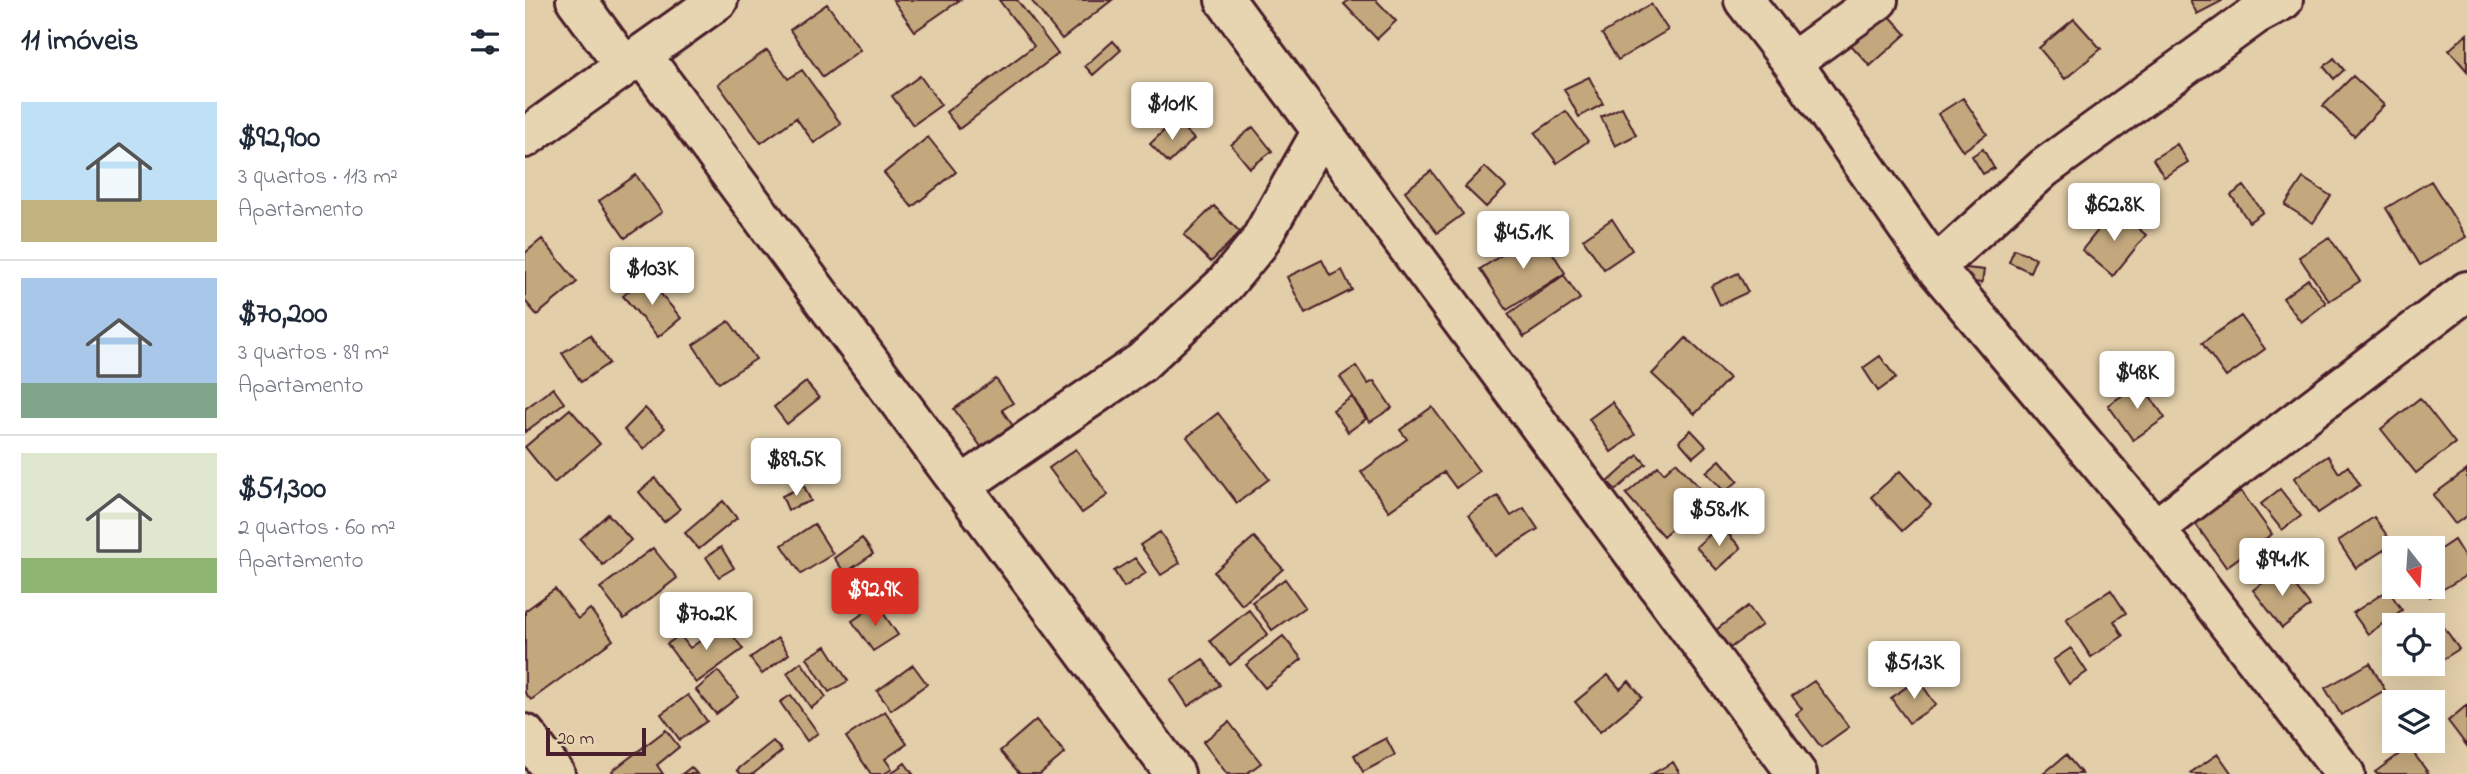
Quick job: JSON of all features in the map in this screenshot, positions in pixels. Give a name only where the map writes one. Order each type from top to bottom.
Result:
[{"type":"street","points":[[576,0],[633,60],[961,486],[1175,774]]},
{"type":"street","points":[[525,138],[718,0]]},
{"type":"street","points":[[1225,0],[1797,774]]},
{"type":"street","points":[[1744,0],[1792,62],[1935,267],[2155,529],[2345,774]]},
{"type":"street","points":[[1792,62],[1878,0]]},
{"type":"street","points":[[1935,267],[2045,168],[2255,15],[2283,0]]},
{"type":"street","points":[[961,486],[1142,362],[1224,285],[1258,244],[1322,131]]},
{"type":"street","points":[[2155,529],[2467,291]]},
{"type":"street","points":[[525,734],[555,774]]},
{"type":"building","points":[[893,0],[960,0],[915,31]]},
{"type":"building","points":[[999,0],[1017,0],[1058,54],[959,129],[946,112],[1034,46]]},
{"type":"building","points":[[1031,0],[1112,0],[1062,39]]},
{"type":"building","points":[[1349,0],[1376,0],[1396,21],[1377,39],[1344,4]]},
{"type":"building","points":[[2190,0],[2222,0],[2222,1],[2197,14]]},
{"type":"building","points":[[827,4],[860,50],[823,77],[790,30]]},
{"type":"building","points":[[1651,4],[1668,30],[1618,60],[1602,34]]},
{"type":"building","points":[[1887,13],[1906,34],[1870,66],[1851,45]]},
{"type":"building","points":[[2074,19],[2101,49],[2065,79],[2039,48]]},
{"type":"building","points":[[2467,34],[2467,71],[2449,50]]},
{"type":"building","points":[[1113,41],[1121,50],[1093,75],[1085,66]]},
{"type":"building","points":[[767,50],[788,79],[802,70],[841,124],[814,143],[796,118],[761,143],[718,84]]},
{"type":"building","points":[[2334,58],[2344,70],[2334,79],[2324,67]]},
{"type":"building","points":[[920,76],[941,105],[913,125],[892,96]]},
{"type":"building","points":[[2353,76],[2384,105],[2354,136],[2323,106]]},
{"type":"building","points":[[1589,77],[1603,104],[1579,117],[1564,89]]},
{"type":"building","points":[[1963,98],[1987,134],[1963,151],[1938,114]]},
{"type":"building","points":[[1622,107],[1636,135],[1615,146],[1601,117]]},
{"type":"building","points":[[1566,111],[1588,141],[1557,163],[1535,133]]},
{"type":"building","points":[[1175,120],[1194,139],[1169,163],[1150,144]]},
{"type":"building","points":[[1253,127],[1272,151],[1250,168],[1231,145]]},
{"type":"building","points":[[928,137],[956,172],[912,207],[884,173]]},
{"type":"building","points":[[2177,144],[2188,162],[2164,177],[2153,159]]},
{"type":"building","points":[[1983,149],[1994,168],[1983,174],[1972,156]]},
{"type":"building","points":[[1485,167],[1506,187],[1486,207],[1465,187]]},
{"type":"building","points":[[1431,171],[1463,214],[1437,233],[1405,191]]},
{"type":"building","points":[[636,175],[662,212],[625,238],[599,201]]},
{"type":"building","points":[[2303,178],[2331,196],[2313,223],[2285,205]]},
{"type":"building","points":[[2431,181],[2466,237],[2420,265],[2386,208]]},
{"type":"building","points":[[2244,186],[2263,212],[2249,222],[2231,195]]},
{"type":"building","points":[[1214,206],[1240,232],[1211,262],[1184,235]]},
{"type":"building","points":[[2115,209],[2146,235],[2113,276],[2082,250]]},
{"type":"building","points":[[1612,219],[1632,250],[1604,269],[1583,239]]},
{"type":"building","points":[[1539,231],[1565,273],[1507,310],[1480,269]]},
{"type":"building","points":[[2329,237],[2360,281],[2329,301],[2299,257]]},
{"type":"building","points":[[542,239],[577,282],[537,315],[525,301],[525,253]]},
{"type":"building","points":[[2014,249],[2036,258],[2030,272],[2009,262]]},
{"type":"building","points":[[1322,260],[1330,276],[1342,270],[1352,290],[1305,314],[1287,277]]},
{"type":"building","points":[[1957,267],[1984,270],[1982,283],[1955,280]]},
{"type":"building","points":[[1738,273],[1748,292],[1720,305],[1711,286]]},
{"type":"building","points":[[1564,275],[1580,299],[1524,337],[1508,314]]},
{"type":"building","points":[[646,276],[681,318],[658,337],[623,296]]},
{"type":"building","points":[[2308,279],[2326,303],[2301,322],[2283,298]]},
{"type":"building","points":[[2241,316],[2265,349],[2226,377],[2202,343]]},
{"type":"building","points":[[729,321],[756,359],[719,383],[693,345]]},
{"type":"building","points":[[590,335],[609,363],[581,382],[562,353]]},
{"type":"building","points":[[1686,338],[1729,378],[1695,414],[1652,374]]},
{"type":"building","points":[[1880,356],[1896,378],[1878,391],[1863,368]]},
{"type":"building","points":[[1356,366],[1368,384],[1374,381],[1392,408],[1370,422],[1340,377]]},
{"type":"building","points":[[996,379],[1013,403],[1002,410],[1013,426],[982,448],[954,409]]},
{"type":"building","points":[[806,382],[819,398],[787,424],[774,407]]},
{"type":"building","points":[[2141,383],[2165,418],[2133,440],[2108,405]]},
{"type":"building","points":[[553,388],[564,403],[525,432],[525,409]]},
{"type":"building","points":[[1352,397],[1366,419],[1348,432],[1333,410]]},
{"type":"building","points":[[2420,398],[2455,443],[2416,473],[2381,429]]},
{"type":"building","points":[[1612,402],[1635,435],[1611,452],[1589,419]]},
{"type":"building","points":[[1432,407],[1479,471],[1456,488],[1444,472],[1389,511],[1361,472],[1407,439],[1400,430]]},
{"type":"building","points":[[645,408],[665,428],[644,449],[624,430]]},
{"type":"building","points":[[570,409],[600,444],[554,483],[525,447]]},
{"type":"building","points":[[1218,413],[1269,479],[1237,503],[1187,437]]},
{"type":"building","points":[[1691,430],[1706,446],[1693,457],[1679,441]]},
{"type":"building","points":[[1076,449],[1108,495],[1082,513],[1049,468]]},
{"type":"building","points":[[1638,455],[1646,464],[1616,490],[1608,482]]},
{"type":"building","points":[[2328,456],[2339,473],[2348,466],[2360,485],[2318,513],[2294,478]]},
{"type":"building","points":[[1720,460],[1738,481],[1725,492],[1706,472]]},
{"type":"building","points":[[1676,462],[1708,497],[1663,536],[1626,494],[1658,466],[1664,473]]},
{"type":"building","points":[[2467,470],[2467,516],[2455,524],[2433,495]]},
{"type":"building","points":[[1900,471],[1931,505],[1902,531],[1871,497]]},
{"type":"building","points":[[655,478],[680,509],[664,522],[639,492]]},
{"type":"building","points":[[804,486],[811,501],[788,510],[782,496]]},
{"type":"building","points":[[2280,489],[2301,516],[2282,530],[2261,504]]},
{"type":"building","points":[[2241,491],[2272,534],[2226,567],[2195,523]]},
{"type":"building","points":[[1498,496],[1511,516],[1524,508],[1538,529],[1495,556],[1469,515]]},
{"type":"building","points":[[723,501],[737,518],[699,549],[685,533]]},
{"type":"building","points":[[608,514],[631,540],[603,565],[580,539]]},
{"type":"building","points":[[2374,517],[2387,536],[2382,536],[2382,551],[2356,568],[2338,541]]},
{"type":"building","points":[[814,524],[833,554],[801,574],[782,545]]},
{"type":"building","points":[[1720,525],[1741,548],[1717,570],[1696,547]]},
{"type":"building","points":[[1160,532],[1180,563],[1161,575],[1140,545]]},
{"type":"building","points":[[1254,537],[1283,569],[1242,605],[1214,572]]},
{"type":"building","points":[[862,538],[873,554],[845,573],[834,558]]},
{"type":"building","points":[[2454,540],[2467,561],[2467,575],[2445,588],[2445,546]]},
{"type":"building","points":[[721,547],[734,568],[719,577],[706,557]]},
{"type":"building","points":[[653,548],[677,578],[624,619],[600,588]]},
{"type":"building","points":[[1135,558],[1146,573],[1124,587],[1114,571]]},
{"type":"building","points":[[2282,569],[2310,606],[2282,628],[2253,590]]},
{"type":"building","points":[[1285,579],[1305,607],[1272,630],[1252,602]]},
{"type":"building","points":[[555,589],[578,619],[590,609],[613,640],[531,700],[525,693],[525,611]]},
{"type":"building","points":[[2111,590],[2126,613],[2114,621],[2123,636],[2091,657],[2066,619]]},
{"type":"building","points":[[2382,594],[2382,599],[2394,599],[2402,610],[2398,613],[2382,613],[2382,624],[2368,634],[2353,613]]},
{"type":"building","points":[[877,604],[898,635],[873,651],[852,621]]},
{"type":"building","points":[[1748,606],[1762,625],[1730,648],[1716,630]]},
{"type":"building","points":[[1249,610],[1268,634],[1230,665],[1210,641]]},
{"type":"building","points":[[724,624],[743,649],[696,683],[667,644],[680,635],[690,648]]},
{"type":"building","points":[[2445,629],[2459,649],[2445,658]]},
{"type":"building","points":[[1283,636],[1302,659],[1265,688],[1246,665]]},
{"type":"building","points":[[778,638],[789,654],[762,674],[750,658]]},
{"type":"building","points":[[826,646],[848,681],[829,692],[807,658]]},
{"type":"building","points":[[2071,648],[2087,672],[2069,684],[2053,660]]},
{"type":"building","points":[[1203,659],[1220,685],[1188,706],[1171,680]]},
{"type":"building","points":[[801,662],[826,697],[811,708],[787,673]]},
{"type":"building","points":[[2370,663],[2385,690],[2341,715],[2325,688]]},
{"type":"building","points":[[913,665],[927,684],[891,710],[877,691]]},
{"type":"building","points":[[718,671],[738,697],[716,714],[696,690]]},
{"type":"building","points":[[1608,675],[1620,689],[1629,681],[1642,697],[1600,732],[1575,702]]},
{"type":"building","points":[[1918,679],[1936,705],[1909,723],[1891,698]]},
{"type":"building","points":[[1814,681],[1849,727],[1821,747],[1796,714],[1802,709],[1792,696]]},
{"type":"building","points":[[688,695],[707,721],[680,740],[661,714]]},
{"type":"building","points":[[791,695],[818,733],[807,741],[780,702]]},
{"type":"building","points":[[2467,705],[2467,746],[2448,721]]},
{"type":"building","points":[[885,711],[907,744],[885,759],[892,769],[884,774],[871,774],[846,737]]},
{"type":"building","points":[[1036,720],[1065,753],[1040,774],[1020,774],[1000,751]]},
{"type":"building","points":[[1229,722],[1261,763],[1246,774],[1227,774],[1203,742]]},
{"type":"building","points":[[666,730],[679,747],[657,765],[663,774],[614,774],[612,771]]},
{"type":"building","points":[[1386,738],[1395,755],[1363,772],[1354,755]]},
{"type":"building","points":[[773,741],[782,751],[753,774],[741,774],[737,770]]},
{"type":"building","points":[[2401,753],[2413,753],[2429,774],[2377,774],[2375,772]]},
{"type":"building","points":[[2218,754],[2232,774],[2190,773]]},
{"type":"building","points":[[2066,755],[2082,774],[2043,774]]},
{"type":"building","points":[[1673,762],[1680,774],[1652,774]]},
{"type":"building","points":[[905,763],[913,774],[890,774]]},
{"type":"building","points":[[691,767],[697,774],[682,774]]}]
